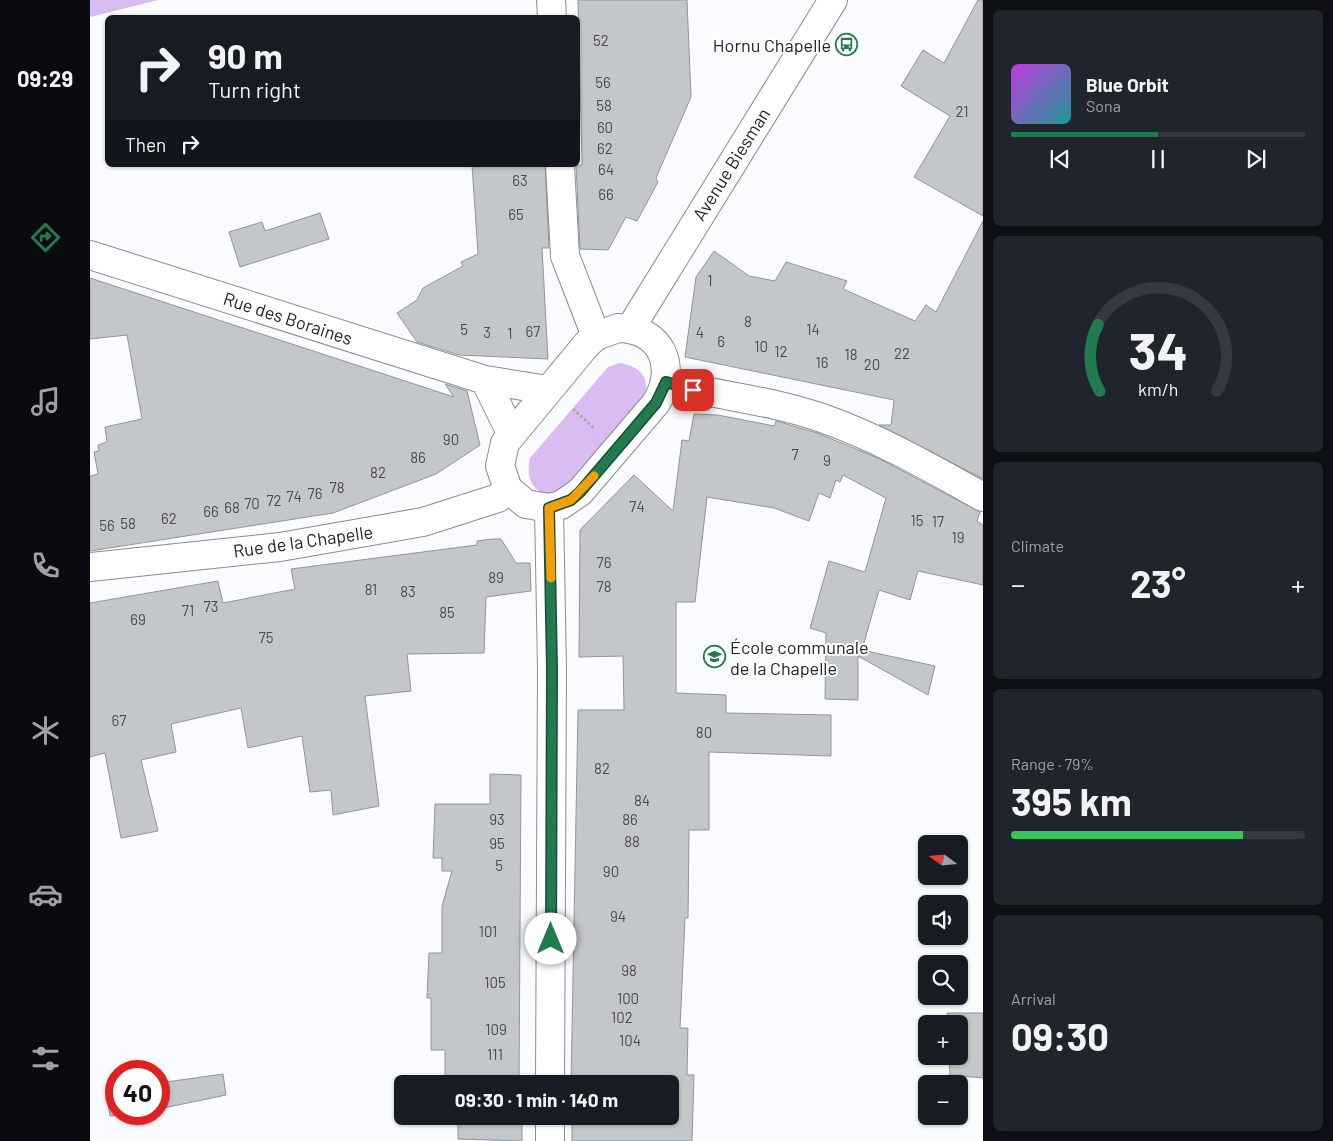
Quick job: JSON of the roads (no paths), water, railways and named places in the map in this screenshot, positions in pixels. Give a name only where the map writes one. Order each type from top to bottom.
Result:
[{"type":"street","points":[[551,0],[552,15]]},
{"type":"street","name":"Avenue Biesman","points":[[630,328],[833,0]]},
{"type":"street","points":[[560,167],[565,256],[596,336]]},
{"type":"street","name":"Rue des Boraines","points":[[90,255],[485,380],[556,381]]},
{"type":"street","points":[[630,328],[651,339],[659,348],[666,364],[666,382],[656,403],[571,500],[549,508],[526,504],[508,489],[503,478],[501,454],[511,433],[596,336],[607,331],[630,328]]},
{"type":"street","points":[[485,380],[511,433]]},
{"type":"street","points":[[666,382],[693,390],[759,400],[821,418],[907,455],[983,497]]},
{"type":"street","name":"Rue de la Chapelle","points":[[90,567],[280,547],[423,522],[498,498],[508,489]]},
{"type":"street","points":[[549,508],[552,660],[550,1075]]},
{"type":"street","points":[[550,1125],[550,1141]]},
{"type":"place","name":"Hornu Chapelle","points":[[847,45]]},
{"type":"place","name":"École communale de la Chapelle","points":[[714,657]]}]
